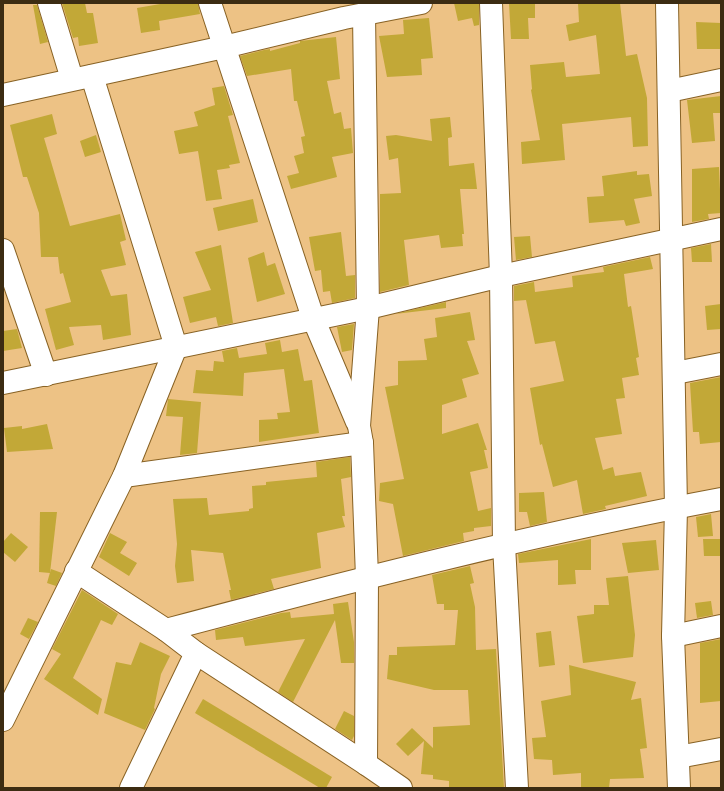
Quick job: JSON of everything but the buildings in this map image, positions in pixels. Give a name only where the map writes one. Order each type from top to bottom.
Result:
[{"type":"street","points":[[3,720],[124,476],[176,347],[82,78],[49,3]]},
{"type":"street","points":[[210,3],[313,318],[360,434]]},
{"type":"street","points":[[3,95],[224,47],[349,12],[421,3]]},
{"type":"street","points":[[491,3],[501,276],[504,545],[517,788]]},
{"type":"street","points":[[667,3],[675,373],[676,508],[673,636],[679,788]]},
{"type":"street","points":[[349,12],[368,308],[360,434],[367,577],[366,764]]},
{"type":"street","points":[[669,91],[721,80]]},
{"type":"street","points":[[3,383],[313,318],[368,308],[501,276],[721,229]]},
{"type":"street","points":[[3,250],[46,375]]},
{"type":"street","points":[[675,373],[721,364]]},
{"type":"street","points":[[124,476],[360,434]]},
{"type":"street","points":[[166,630],[367,577],[504,545],[721,499]]},
{"type":"street","points":[[76,571],[401,788]]},
{"type":"street","points":[[673,636],[721,626]]},
{"type":"street","points":[[131,788],[196,652]]},
{"type":"street","points":[[678,757],[721,749]]}]
